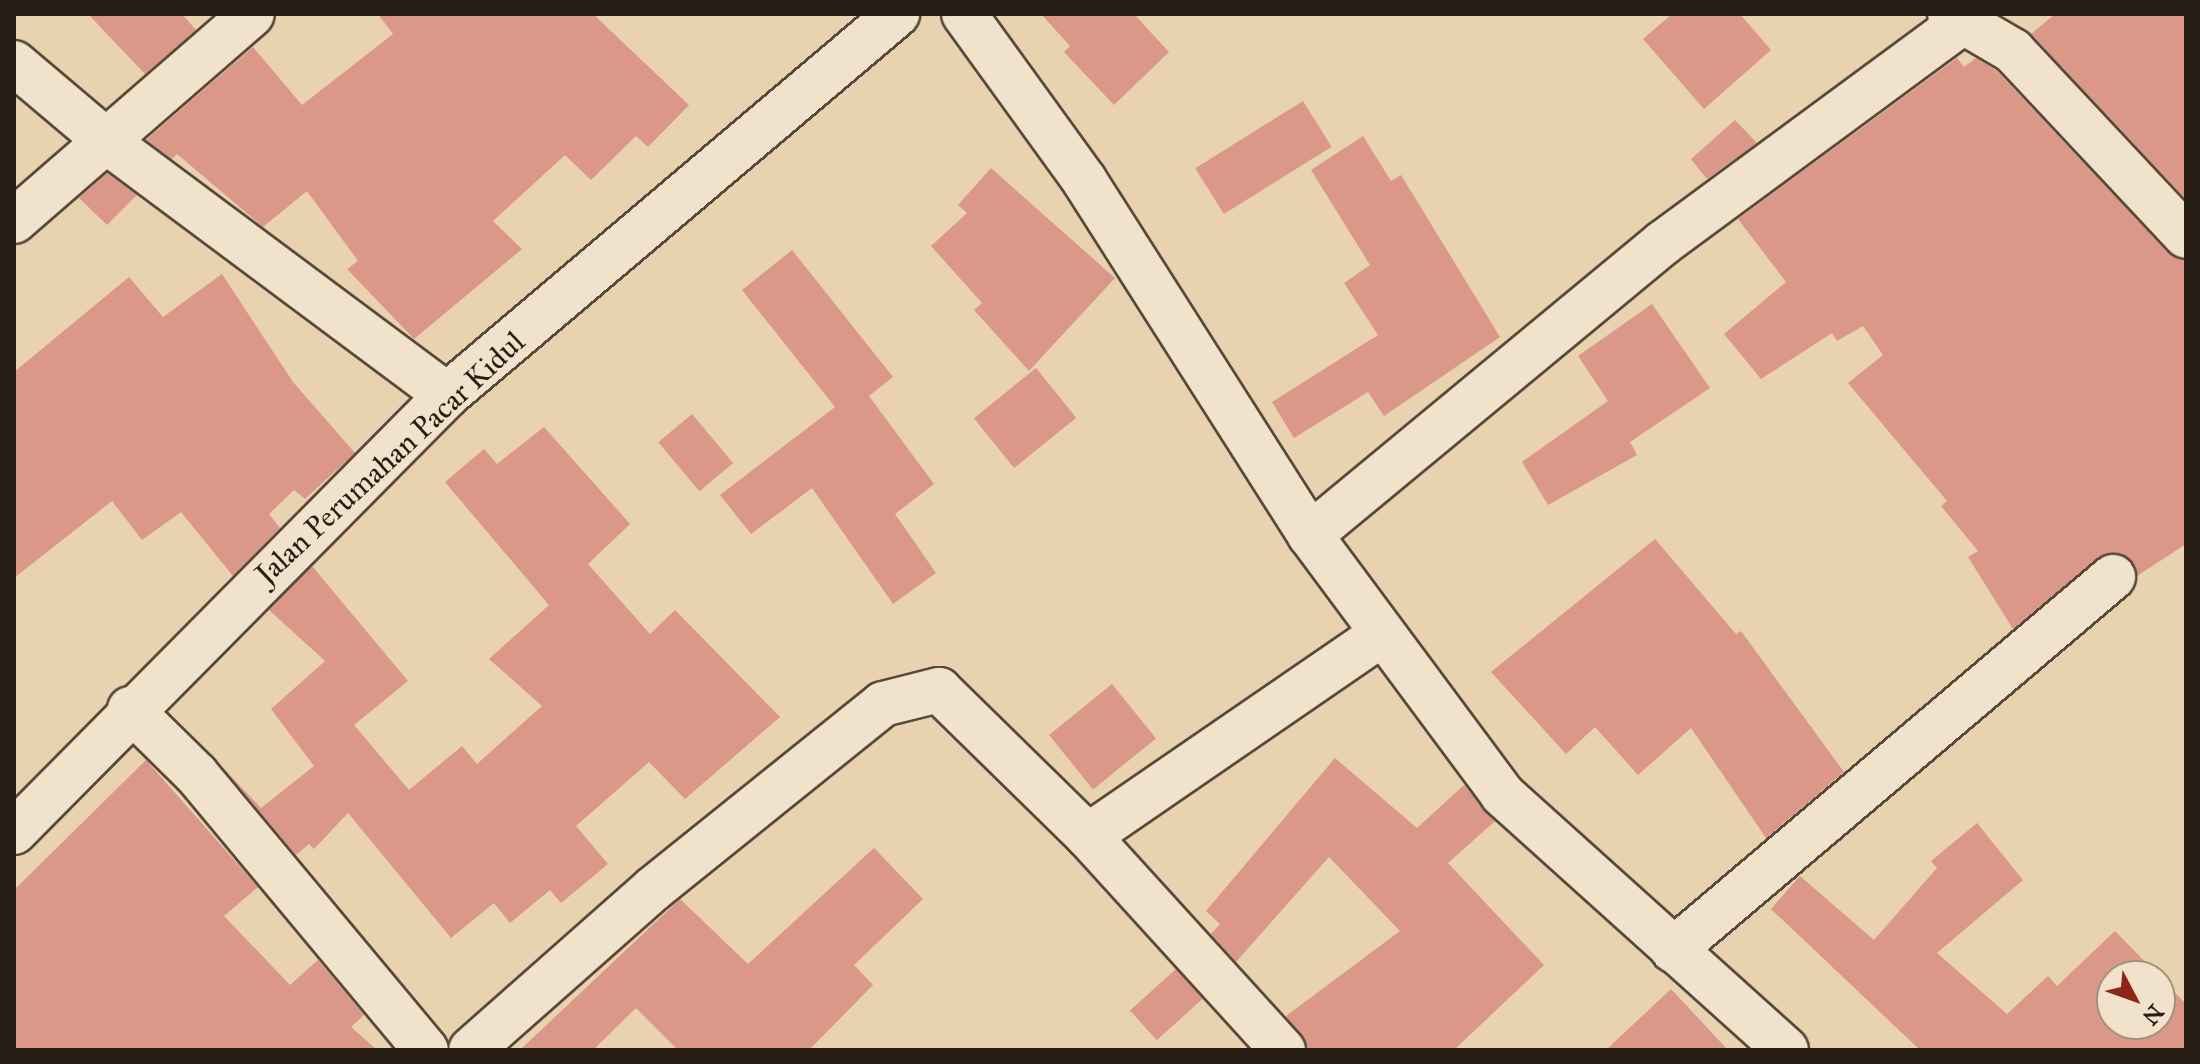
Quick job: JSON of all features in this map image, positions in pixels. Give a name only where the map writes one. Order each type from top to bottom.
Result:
[{"type":"street","points":[[14,221],[110,144],[252,14]]},
{"type":"street","name":"Jalan Perumahan Pacar Kidul","points":[[14,832],[130,709],[447,395],[897,14]]},
{"type":"street","points":[[964,14],[1084,180],[1310,535],[1502,794],[1786,1050]]},
{"type":"street","points":[[1310,535],[1663,243],[1958,17],[2013,51],[2186,236]]},
{"type":"street","points":[[14,63],[110,144],[447,395]]},
{"type":"street","points":[[1673,950],[2113,577]]},
{"type":"street","points":[[1088,836],[1382,634]]},
{"type":"street","points":[[471,1050],[653,889],[883,704],[912,692],[939,690],[1088,836],[1283,1050]]},
{"type":"street","points":[[130,709],[196,774],[426,1050]]},
{"type":"building","points":[[88,14],[182,14],[196,30],[145,74]]},
{"type":"building","points":[[378,14],[593,14],[689,105],[648,147],[636,136],[591,180],[565,155],[493,221],[522,249],[414,339],[347,269],[358,261],[307,191],[263,227],[177,154],[172,159],[146,140],[253,47],[302,105],[393,34]]},
{"type":"building","points":[[1041,14],[1134,14],[1169,52],[1114,105],[1064,52],[1070,46]]},
{"type":"building","points":[[1672,14],[1740,14],[1771,50],[1704,109],[1643,39]]},
{"type":"building","points":[[2055,14],[2186,14],[2186,199],[2031,34]]},
{"type":"building","points":[[1957,58],[1964,67],[1976,58],[1997,71],[2168,253],[2186,260],[2186,544],[2137,576],[2122,554],[2098,558],[2013,629],[1968,557],[1978,551],[1941,506],[1947,501],[1848,383],[1883,355],[1863,326],[1837,341],[1832,333],[1761,379],[1724,334],[1786,282],[1738,219]]},
{"type":"building","points":[[1303,101],[1332,147],[1224,214],[1195,168]]},
{"type":"building","points":[[1735,120],[1757,143],[1707,179],[1691,159]]},
{"type":"building","points":[[1363,136],[1391,181],[1401,175],[1500,337],[1384,416],[1368,392],[1294,438],[1272,402],[1378,335],[1344,283],[1370,265],[1311,170]]},
{"type":"building","points":[[991,168],[1115,278],[1029,371],[974,310],[982,303],[931,246],[967,213],[958,205]]},
{"type":"building","points":[[107,173],[137,195],[107,225],[79,198]]},
{"type":"building","points":[[792,250],[893,377],[869,396],[934,484],[895,514],[936,573],[893,604],[812,488],[751,534],[720,495],[835,407],[742,290]]},
{"type":"building","points":[[222,274],[293,382],[355,453],[305,499],[294,490],[269,514],[280,528],[233,576],[181,512],[142,540],[112,501],[14,578],[14,372],[129,277],[163,317]]},
{"type":"building","points":[[1652,304],[1710,388],[1630,442],[1637,455],[1548,505],[1522,462],[1608,401],[1578,356]]},
{"type":"building","points":[[1036,368],[1076,418],[1014,468],[974,418]]},
{"type":"building","points":[[692,414],[733,463],[699,491],[658,442]]},
{"type":"building","points":[[544,427],[630,524],[588,564],[650,634],[675,610],[780,717],[685,799],[649,762],[576,826],[608,864],[561,903],[550,890],[510,923],[494,903],[451,938],[348,813],[314,849],[309,844],[296,855],[225,770],[261,808],[314,766],[271,709],[325,661],[269,610],[312,566],[408,681],[354,725],[409,790],[462,746],[477,764],[542,706],[489,659],[549,605],[445,482],[484,449],[497,464]]},
{"type":"building","points":[[1655,539],[1736,634],[1741,631],[1844,772],[1766,838],[1691,728],[1638,775],[1595,727],[1566,754],[1491,672]]},
{"type":"building","points":[[1112,684],[1156,738],[1093,789],[1049,735]]},
{"type":"building","points":[[1335,758],[1417,828],[1464,785],[1495,821],[1448,863],[1544,965],[1454,1050],[1310,1050],[1286,1016],[1400,931],[1329,857],[1236,962],[1211,934],[1220,924],[1206,911]]},
{"type":"building","points":[[146,760],[258,887],[224,916],[290,985],[318,960],[364,1015],[351,1027],[377,1050],[14,1050],[14,890]]},
{"type":"building","points":[[1977,823],[2023,880],[1937,953],[2007,1014],[2048,976],[2057,986],[2115,931],[2143,960],[2096,960],[2096,1040],[2176,1040],[2176,994],[2186,1004],[2186,1050],[1920,1050],[1771,909],[1800,876],[1874,940],[1937,868],[1931,861]]},
{"type":"building","points":[[874,848],[923,899],[854,965],[873,985],[809,1050],[678,1050],[636,1008],[593,1050],[520,1050],[680,899],[748,964]]},
{"type":"building","points":[[1176,969],[1203,999],[1157,1040],[1130,1010]]},
{"type":"building","points":[[1671,989],[1728,1050],[1606,1050]]}]
